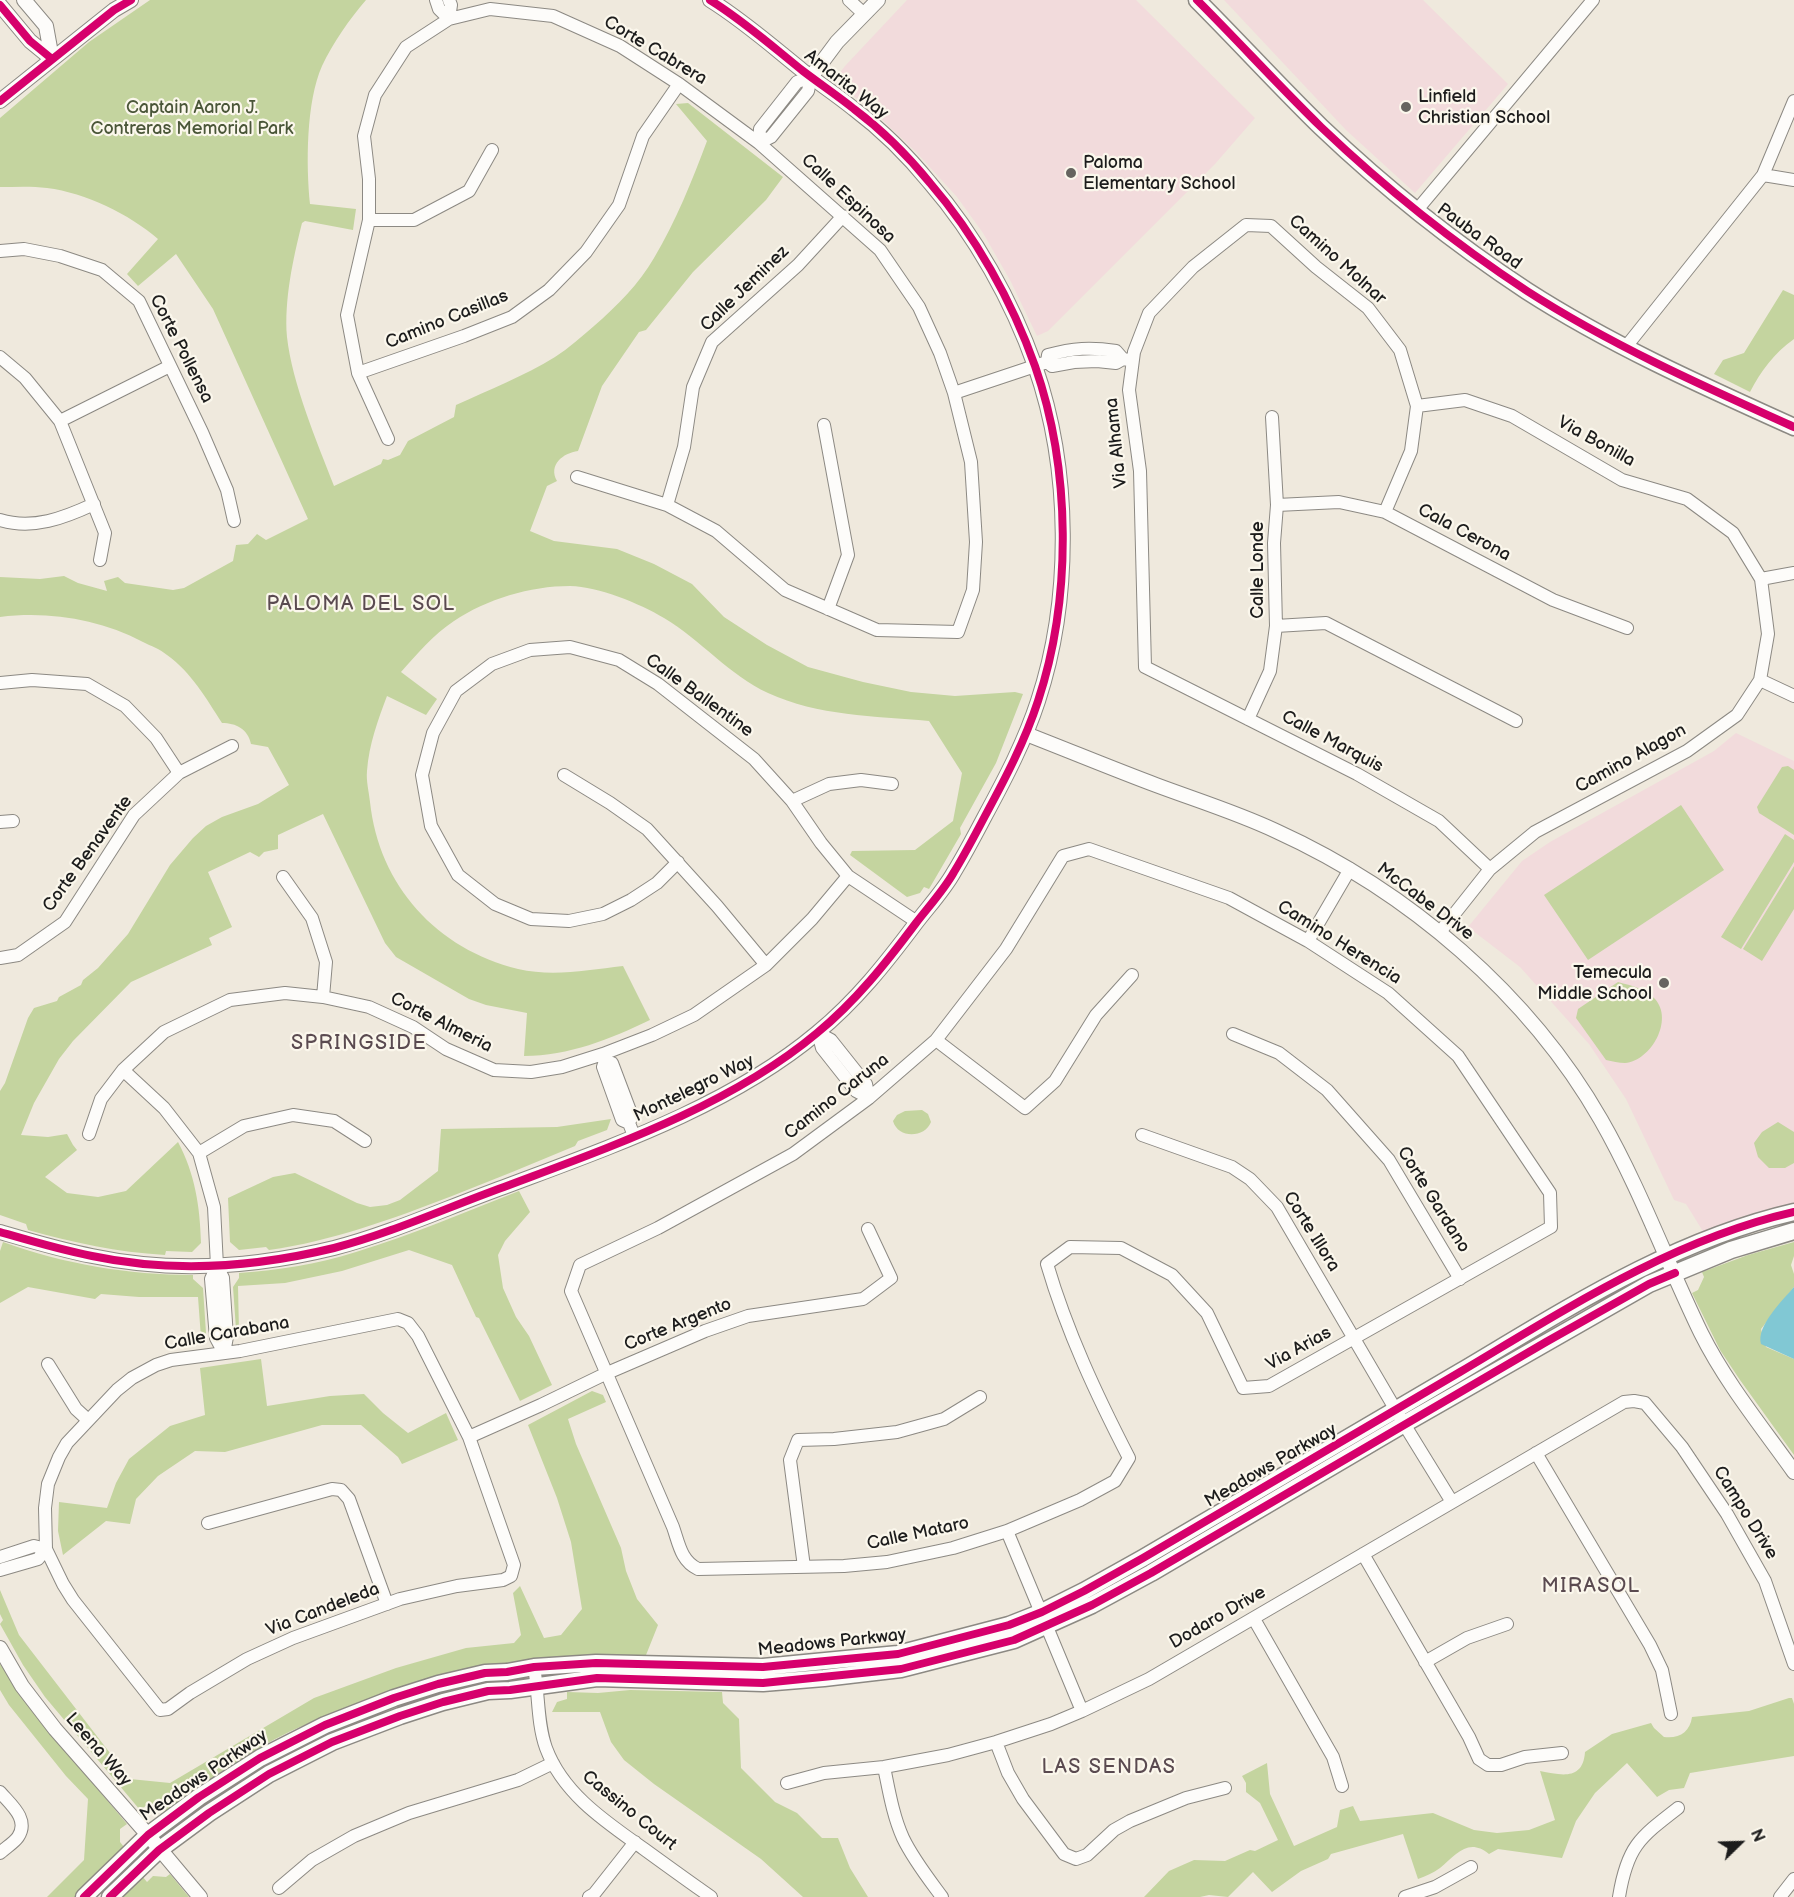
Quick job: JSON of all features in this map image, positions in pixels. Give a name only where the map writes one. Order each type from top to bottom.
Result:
[{"type":"main road","name":"Pauba Road","points":[[1197,0],[1321,127],[1369,171],[1417,210],[1527,290],[1625,348],[1702,386],[1794,427]]},
{"type":"main road","name":"Meadows Parkway","points":[[84,1897],[148,1835],[199,1797],[260,1758],[325,1725],[394,1698],[438,1684],[485,1673],[534,1667],[608,1663],[763,1667],[898,1654],[1009,1625],[1045,1619],[1092,1605],[1151,1573],[1641,1267],[1725,1232],[1794,1212]]},
{"type":"main road","name":"Meadows Parkway","points":[[1400,1417],[1649,1284],[1731,1250],[1794,1231]]},
{"type":"main road","name":"Meadows Parkway","points":[[110,1897],[159,1850],[209,1812],[269,1774],[332,1742],[443,1702],[488,1691],[597,1678],[763,1683],[901,1670],[1014,1640],[1045,1619]]},
{"type":"street","points":[[24,0],[46,26],[52,59]]},
{"type":"street","points":[[0,101],[114,10],[131,0]]},
{"type":"street","points":[[436,0],[438,9],[449,19]]},
{"type":"street","points":[[449,0],[451,5],[449,19]]},
{"type":"street","name":"Amarita Way","points":[[711,0],[857,110],[882,131],[930,182],[953,210],[979,250],[1041,364]]},
{"type":"street","points":[[849,0],[864,14]]},
{"type":"street","points":[[759,143],[771,137],[808,91],[811,77],[837,42],[878,0]]},
{"type":"street","points":[[1417,210],[1593,0]]},
{"type":"street","points":[[0,5],[30,41],[52,59]]},
{"type":"street","name":"Corte Cabrera","points":[[388,439],[357,373],[347,315],[369,220],[369,179],[364,136],[375,95],[406,47],[449,19],[490,9],[553,16],[620,46],[679,84],[759,143]]},
{"type":"street","name":"Camino Casillas","points":[[357,373],[512,317],[549,290],[586,252],[618,205],[643,136],[679,84]]},
{"type":"street","points":[[1625,348],[1763,175],[1794,101]]},
{"type":"street","name":"Calle Espinosa","points":[[759,143],[880,250],[919,307],[940,353],[954,393],[971,462],[976,542],[973,590],[958,632],[877,630],[828,609]]},
{"type":"street","points":[[369,220],[414,220],[469,191],[492,150]]},
{"type":"street","points":[[1763,175],[1794,180]]},
{"type":"street","name":"Calle Jeminez","points":[[667,505],[684,447],[693,387],[712,342],[798,264],[843,216]]},
{"type":"street","name":"Via Alhama","points":[[1145,667],[1140,471],[1129,390],[1128,360],[1134,352],[1149,313],[1193,267],[1246,225]]},
{"type":"street","name":"Camino Molnar","points":[[1246,225],[1271,226],[1316,267],[1368,308],[1400,350],[1417,406],[1411,451],[1385,512]]},
{"type":"street","name":"Corte Pollensa","points":[[0,250],[24,249],[51,254],[102,270],[139,301],[202,432],[227,490],[234,521]]},
{"type":"street","points":[[0,357],[25,378],[60,421],[105,533],[100,560]]},
{"type":"street","points":[[954,393],[1041,364],[1052,366],[1074,362],[1116,363],[1128,360]]},
{"type":"street","name":"Montelegro Way","points":[[0,1232],[98,1258],[163,1265],[217,1266],[286,1258],[339,1247],[387,1231],[632,1129],[704,1105],[760,1075],[818,1033],[873,980],[952,877],[1026,734],[1040,695],[1057,616],[1061,580],[1062,532],[1060,487],[1054,439],[1041,364]]},
{"type":"street","points":[[60,421],[170,366]]},
{"type":"street","name":"Via Bonilla","points":[[1417,406],[1465,400],[1512,416],[1622,480],[1687,499],[1733,533],[1761,579]]},
{"type":"street","name":"Calle Londe","points":[[1248,719],[1270,671],[1276,626],[1274,543],[1277,505],[1272,417]]},
{"type":"street","points":[[577,477],[667,505],[716,531],[785,590],[828,609],[848,555],[824,425]]},
{"type":"street","name":"Cala Cerona","points":[[1277,505],[1339,501],[1385,512],[1553,600],[1627,628]]},
{"type":"street","points":[[0,520],[16,525],[61,519],[94,504]]},
{"type":"street","points":[[1761,579],[1794,573]]},
{"type":"street","name":"Camino Alagon","points":[[1440,932],[1490,869],[1534,832],[1687,751],[1737,715],[1760,680],[1768,634],[1761,579]]},
{"type":"street","points":[[1276,626],[1326,623],[1516,721]]},
{"type":"street","name":"Calle Ballentine","points":[[678,862],[657,883],[603,914],[569,921],[531,919],[495,904],[458,875],[431,826],[422,775],[433,733],[456,691],[492,664],[530,650],[570,647],[619,660],[658,684],[754,759],[792,801],[821,843],[848,876],[917,922]]},
{"type":"street","name":"Calle Marquis","points":[[1145,667],[1357,774],[1439,821],[1490,869]]},
{"type":"street","points":[[0,683],[32,680],[87,684],[125,706],[156,738],[179,773]]},
{"type":"street","points":[[1760,680],[1794,696]]},
{"type":"street","name":"McCabe Drive","points":[[1026,734],[1277,831],[1350,869],[1440,932],[1481,969],[1517,1006],[1580,1085],[1623,1161],[1702,1334],[1724,1373],[1794,1472]]},
{"type":"street","name":"Corte Benavente","points":[[0,958],[18,955],[65,922],[134,815],[179,773],[232,746]]},
{"type":"street","points":[[564,775],[647,829],[766,965]]},
{"type":"street","points":[[792,801],[829,784],[861,780],[892,784]]},
{"type":"street","points":[[0,822],[13,822]]},
{"type":"street","name":"Camino Herencia","points":[[1063,856],[1089,849],[1228,898],[1308,941],[1388,993],[1458,1056],[1550,1193],[1551,1227],[1460,1279]]},
{"type":"street","name":"Camino Caruna","points":[[605,1374],[571,1291],[580,1265],[658,1228],[793,1154],[869,1098],[936,1040],[1006,949],[1063,856]]},
{"type":"street","points":[[1308,941],[1350,869]]},
{"type":"street","name":"Corte Almeria","points":[[89,1134],[101,1099],[123,1070],[164,1032],[230,1000],[285,993],[323,997],[369,1007],[413,1027],[446,1048],[494,1070],[531,1072],[604,1058],[693,1015],[766,965],[812,919],[848,876]]},
{"type":"street","points":[[283,877],[312,918],[326,962],[323,997]]},
{"type":"street","points":[[936,1040],[1025,1108],[1055,1081],[1096,1015],[1132,975]]},
{"type":"street","points":[[818,1033],[822,1048],[856,1091],[869,1098]]},
{"type":"street","name":"Corte Gardano","points":[[1233,1034],[1279,1053],[1327,1090],[1389,1160],[1460,1279]]},
{"type":"street","points":[[604,1058],[612,1063],[632,1116],[632,1129]]},
{"type":"street","points":[[123,1070],[164,1108],[199,1153],[214,1207],[217,1266],[212,1279],[216,1338],[224,1353]]},
{"type":"street","points":[[199,1153],[244,1126],[293,1115],[334,1121],[365,1141]]},
{"type":"street","name":"Corte Illora","points":[[1142,1135],[1232,1167],[1250,1179],[1277,1207],[1452,1502]]},
{"type":"street","name":"Corte Argento","points":[[469,1437],[705,1331],[748,1316],[863,1299],[891,1278],[868,1229]]},
{"type":"street","name":"Via Arias","points":[[1129,1458],[1102,1405],[1058,1299],[1047,1264],[1070,1247],[1121,1248],[1172,1275],[1207,1313],[1243,1388],[1269,1386],[1356,1338]]},
{"type":"street","points":[[1356,1338],[1460,1279]]},
{"type":"street","name":"Calle Carabana","points":[[46,1550],[45,1508],[48,1484],[67,1443],[117,1390],[132,1378],[171,1360],[308,1339],[398,1319],[408,1323],[418,1336],[469,1437]]},
{"type":"street","points":[[48,1364],[76,1409],[88,1420]]},
{"type":"street","name":"Calle Mataro","points":[[605,1374],[673,1527],[684,1558],[698,1569],[844,1566],[887,1562],[953,1548],[1007,1531],[1080,1500],[1114,1481],[1129,1458]]},
{"type":"street","points":[[804,1567],[790,1461],[798,1440],[834,1439],[897,1432],[944,1419],[980,1397]]},
{"type":"street","name":"Dodaro Drive","points":[[787,1783],[824,1773],[884,1767],[948,1755],[1051,1724],[1082,1711],[1149,1679],[1623,1402],[1634,1401]]},
{"type":"street","name":"Campo Drive","points":[[1634,1401],[1645,1403],[1682,1447],[1728,1514],[1765,1581],[1794,1664]]},
{"type":"street","name":"Via Candeleda","points":[[46,1550],[73,1600],[160,1710],[168,1709],[190,1693],[256,1655],[293,1638],[387,1604],[457,1586],[503,1580],[511,1576],[514,1565],[469,1437]]},
{"type":"street","points":[[1536,1453],[1650,1645],[1662,1670],[1671,1714]]},
{"type":"street","points":[[208,1523],[332,1489],[341,1490],[349,1499],[387,1604]]},
{"type":"street","points":[[1007,1531],[1082,1711]]},
{"type":"street","points":[[0,1557],[34,1546],[46,1550],[38,1558],[0,1570]]},
{"type":"street","points":[[1363,1554],[1469,1737],[1479,1759],[1488,1765],[1501,1765],[1526,1757],[1562,1753]]},
{"type":"street","points":[[1254,1619],[1333,1757],[1342,1786]]},
{"type":"street","points":[[1425,1662],[1467,1638],[1507,1624]]},
{"type":"street","name":"Leena Way","points":[[0,1648],[22,1686],[55,1729],[200,1897]]},
{"type":"street","name":"Cassino Court","points":[[534,1667],[542,1735],[553,1763],[567,1784],[583,1801],[635,1842],[711,1897]]},
{"type":"street","points":[[996,1742],[1008,1773],[1023,1798],[1064,1854],[1076,1859],[1087,1855],[1114,1830],[1130,1821],[1186,1798],[1225,1788]]},
{"type":"street","points":[[279,1888],[312,1860],[354,1836],[409,1813],[518,1780],[553,1763]]},
{"type":"street","points":[[884,1767],[891,1804],[904,1839],[922,1870],[942,1897]]},
{"type":"street","points":[[0,1792],[20,1814],[22,1826],[18,1838],[0,1853]]},
{"type":"street","points":[[1619,1897],[1623,1872],[1633,1850],[1646,1833],[1678,1808]]},
{"type":"street","points":[[589,1897],[594,1894],[635,1842]]},
{"type":"street","points":[[1405,1897],[1435,1887],[1471,1867]]},
{"type":"street","points":[[1780,1897],[1794,1879]]},
{"type":"shaded area","name":"Paloma Elementary School","points":[[907,0],[1136,0],[1255,118],[1215,164],[1048,331],[1037,336],[1010,280],[983,233],[957,197],[916,152],[876,114],[839,84],[838,75],[845,66]]},
{"type":"shaded area","name":"Linfield Christian School","points":[[1224,0],[1423,0],[1508,84],[1415,193],[1346,130]]},
{"type":"shaded area","name":"Temecula Middle School","points":[[1736,733],[1794,761],[1794,1205],[1704,1233],[1686,1204],[1674,1200],[1626,1099],[1589,1044],[1520,967],[1468,927],[1522,861],[1550,842],[1714,751]]},
{"type":"green space","name":"Captain Aaron J. Contreras Memorial Park","points":[[150,0],[366,0],[342,31],[322,66],[313,97],[308,134],[310,204],[356,209],[353,230],[305,221],[302,223],[288,294],[286,323],[294,374],[334,486],[381,464],[383,459],[388,460],[400,455],[408,441],[454,417],[456,405],[519,377],[555,357],[594,326],[627,294],[642,277],[662,244],[707,141],[676,104],[688,103],[783,177],[766,200],[693,272],[646,330],[639,332],[602,386],[578,451],[567,454],[558,461],[554,470],[557,481],[547,486],[530,531],[554,541],[617,549],[654,564],[692,584],[724,617],[767,645],[808,667],[911,692],[955,696],[1015,692],[1023,694],[996,763],[960,828],[961,834],[929,889],[924,887],[920,893],[907,897],[850,855],[852,851],[915,850],[953,821],[962,773],[929,721],[847,714],[787,701],[740,677],[664,618],[631,602],[593,589],[570,586],[524,591],[480,606],[446,626],[401,672],[437,699],[426,715],[387,696],[374,732],[368,761],[367,783],[376,832],[386,861],[399,886],[417,909],[438,930],[462,946],[489,960],[531,971],[570,972],[623,966],[650,1020],[620,1034],[573,1050],[524,1056],[527,1013],[486,1005],[469,999],[396,957],[385,943],[323,814],[278,835],[278,849],[264,852],[259,857],[250,852],[208,872],[232,927],[209,938],[212,945],[131,982],[73,1041],[59,1059],[34,1103],[21,1135],[48,1137],[67,1134],[77,1150],[45,1177],[67,1193],[98,1197],[126,1191],[178,1142],[189,1166],[196,1191],[201,1243],[192,1252],[166,1251],[165,1255],[113,1249],[62,1239],[28,1230],[26,1224],[0,1215],[0,1091],[34,1008],[57,1001],[59,997],[81,985],[83,980],[98,968],[128,934],[170,865],[206,826],[222,817],[258,804],[289,785],[268,747],[251,744],[247,734],[241,728],[222,723],[191,677],[161,651],[126,634],[91,622],[37,615],[0,617],[0,577],[40,579],[64,576],[78,583],[107,591],[104,581],[118,577],[125,583],[173,590],[184,588],[233,561],[236,545],[248,544],[257,534],[266,540],[308,519],[213,309],[176,254],[138,286],[127,274],[158,239],[147,230],[106,206],[77,195],[41,187],[0,187],[0,118],[89,42]]},
{"type":"green space","points":[[1783,290],[1794,295],[1794,339],[1769,363],[1750,392],[1714,374],[1723,360],[1744,353]]},
{"type":"green space","points":[[1788,766],[1794,770],[1794,835],[1759,813],[1757,807],[1782,767]]},
{"type":"green space","points":[[1681,805],[1724,870],[1588,960],[1544,895]]},
{"type":"green space","points":[[1785,834],[1794,840],[1794,862],[1741,949],[1721,937]]},
{"type":"green space","points":[[1794,866],[1794,909],[1762,961],[1743,949]]},
{"type":"green space","points":[[1618,982],[1651,995],[1660,1008],[1662,1018],[1661,1028],[1651,1047],[1635,1061],[1625,1063],[1606,1060],[1576,1018],[1578,1009]]},
{"type":"green space","points":[[922,1110],[928,1114],[931,1122],[923,1131],[912,1134],[900,1131],[896,1127],[893,1121],[897,1115],[905,1111]]},
{"type":"green space","points":[[611,1119],[607,1130],[578,1141],[575,1146],[452,1196],[362,1228],[316,1241],[269,1250],[266,1247],[239,1250],[230,1242],[228,1198],[273,1177],[295,1173],[357,1203],[370,1207],[387,1205],[400,1200],[438,1171],[441,1129],[557,1127]]},
{"type":"green space","points":[[1778,1122],[1794,1132],[1794,1163],[1785,1168],[1769,1168],[1758,1157],[1754,1143],[1762,1132]]},
{"type":"green space","points":[[519,1191],[530,1212],[505,1241],[498,1255],[503,1288],[552,1385],[520,1401],[452,1265],[409,1250],[342,1271],[285,1283],[238,1286],[239,1332],[236,1329],[233,1287],[239,1278],[239,1273],[298,1266],[342,1256],[418,1231]]},
{"type":"green space","points":[[3,1242],[96,1267],[144,1273],[193,1275],[193,1279],[203,1288],[206,1333],[201,1338],[198,1297],[139,1297],[101,1294],[95,1299],[28,1287],[0,1303],[0,1251]]},
{"type":"green space","points":[[1794,1242],[1794,1256],[1791,1265],[1794,1287],[1761,1329],[1766,1347],[1794,1359],[1794,1455],[1720,1350],[1692,1293],[1698,1290],[1704,1277],[1702,1272],[1748,1255]]},
{"type":"green space","points":[[261,1359],[267,1406],[330,1396],[364,1394],[408,1433],[446,1413],[458,1440],[402,1464],[398,1457],[361,1425],[322,1425],[225,1452],[195,1451],[158,1476],[136,1499],[130,1524],[106,1521],[63,1555],[58,1531],[59,1502],[107,1508],[116,1483],[129,1459],[170,1426],[205,1415],[200,1368]]},
{"type":"green space","points":[[592,1391],[603,1395],[606,1402],[568,1419],[576,1444],[621,1548],[626,1571],[637,1599],[658,1625],[646,1655],[568,1657],[490,1667],[339,1711],[291,1731],[258,1749],[225,1769],[164,1813],[157,1803],[147,1805],[140,1810],[45,1697],[23,1665],[0,1624],[3,1620],[0,1614],[0,1590],[19,1635],[130,1779],[170,1783],[314,1698],[396,1668],[466,1648],[514,1643],[521,1635],[513,1593],[520,1586],[544,1638],[561,1635],[582,1609],[571,1542],[557,1498],[528,1425]]},
{"type":"green space","points":[[0,1664],[50,1732],[127,1824],[120,1829],[120,1842],[124,1847],[75,1897],[47,1897],[84,1860],[88,1799],[66,1776],[9,1705],[0,1690]]},
{"type":"green space","points":[[630,1690],[722,1692],[723,1703],[739,1719],[741,1768],[775,1802],[797,1813],[822,1838],[838,1838],[850,1868],[868,1897],[803,1897],[761,1859],[654,1784],[624,1760],[611,1742],[600,1712],[552,1712],[557,1702],[567,1699],[567,1692],[598,1693]]},
{"type":"green space","points":[[1792,1698],[1794,1704],[1794,1756],[1690,1773],[1684,1788],[1669,1790],[1657,1797],[1627,1763],[1595,1793],[1576,1821],[1562,1858],[1498,1849],[1489,1854],[1475,1847],[1468,1848],[1457,1853],[1437,1870],[1418,1879],[1403,1834],[1331,1854],[1328,1859],[1301,1871],[1272,1892],[1253,1872],[1228,1897],[1209,1895],[1144,1897],[1169,1871],[1194,1860],[1225,1861],[1278,1840],[1260,1803],[1246,1792],[1246,1783],[1242,1776],[1267,1763],[1270,1794],[1294,1846],[1337,1827],[1340,1810],[1353,1806],[1360,1821],[1433,1813],[1474,1830],[1497,1833],[1529,1830],[1555,1820],[1540,1771],[1556,1774],[1575,1772],[1580,1768],[1585,1752],[1612,1734],[1651,1723],[1664,1737],[1679,1736],[1689,1727],[1692,1717],[1749,1711]]},
{"type":"green space","points":[[170,1874],[189,1897],[121,1897],[142,1876],[147,1882],[153,1876],[166,1877]]},
{"type":"water","points":[[1794,1287],[1794,1359],[1761,1344],[1761,1337],[1766,1321]]},
{"type":"cycle path","points":[[0,101],[114,10],[131,0]]},
{"type":"cycle path","points":[[0,1232],[80,1254],[153,1265],[183,1266],[214,1266],[275,1260],[334,1248],[377,1235],[627,1140],[708,1103],[746,1082],[783,1059],[845,1008],[882,967],[950,879],[1007,774],[1027,731],[1049,661],[1057,620],[1063,534],[1061,490],[1047,406],[1026,342],[1004,293],[962,224],[930,183],[913,163],[864,117],[746,25],[710,0]]},
{"type":"cycle path","points":[[1197,0],[1345,149],[1420,214],[1473,254],[1559,311],[1624,347],[1794,427]]},
{"type":"cycle path","points":[[0,5],[30,41],[52,59]]},
{"type":"cycle path","points":[[84,1897],[148,1835],[199,1797],[260,1758],[325,1725],[394,1698],[438,1684],[485,1673],[534,1667],[596,1663],[763,1667],[898,1654],[1009,1625],[1042,1612],[1143,1558],[1540,1324],[1621,1279],[1705,1240],[1749,1224],[1794,1212]]},
{"type":"cycle path","points":[[110,1897],[159,1850],[209,1813],[269,1774],[332,1742],[443,1702],[488,1691],[597,1678],[763,1683],[901,1669],[1014,1640],[1092,1605],[1151,1573],[1546,1342],[1649,1284],[1675,1273]]},
{"type":"place","name":"Linfield Christian School","points":[[1406,107]]},
{"type":"place","name":"Paloma Elementary School","points":[[1071,173]]},
{"type":"place","name":"Temecula Middle School","points":[[1664,983]]},
{"type":"district","name":"PALOMA DEL SOL","points":[[361,605]]},
{"type":"district","name":"SPRINGSIDE","points":[[359,1044]]},
{"type":"district","name":"MIRASOL","points":[[1591,1587]]},
{"type":"district","name":"LAS SENDAS","points":[[1109,1768]]}]
